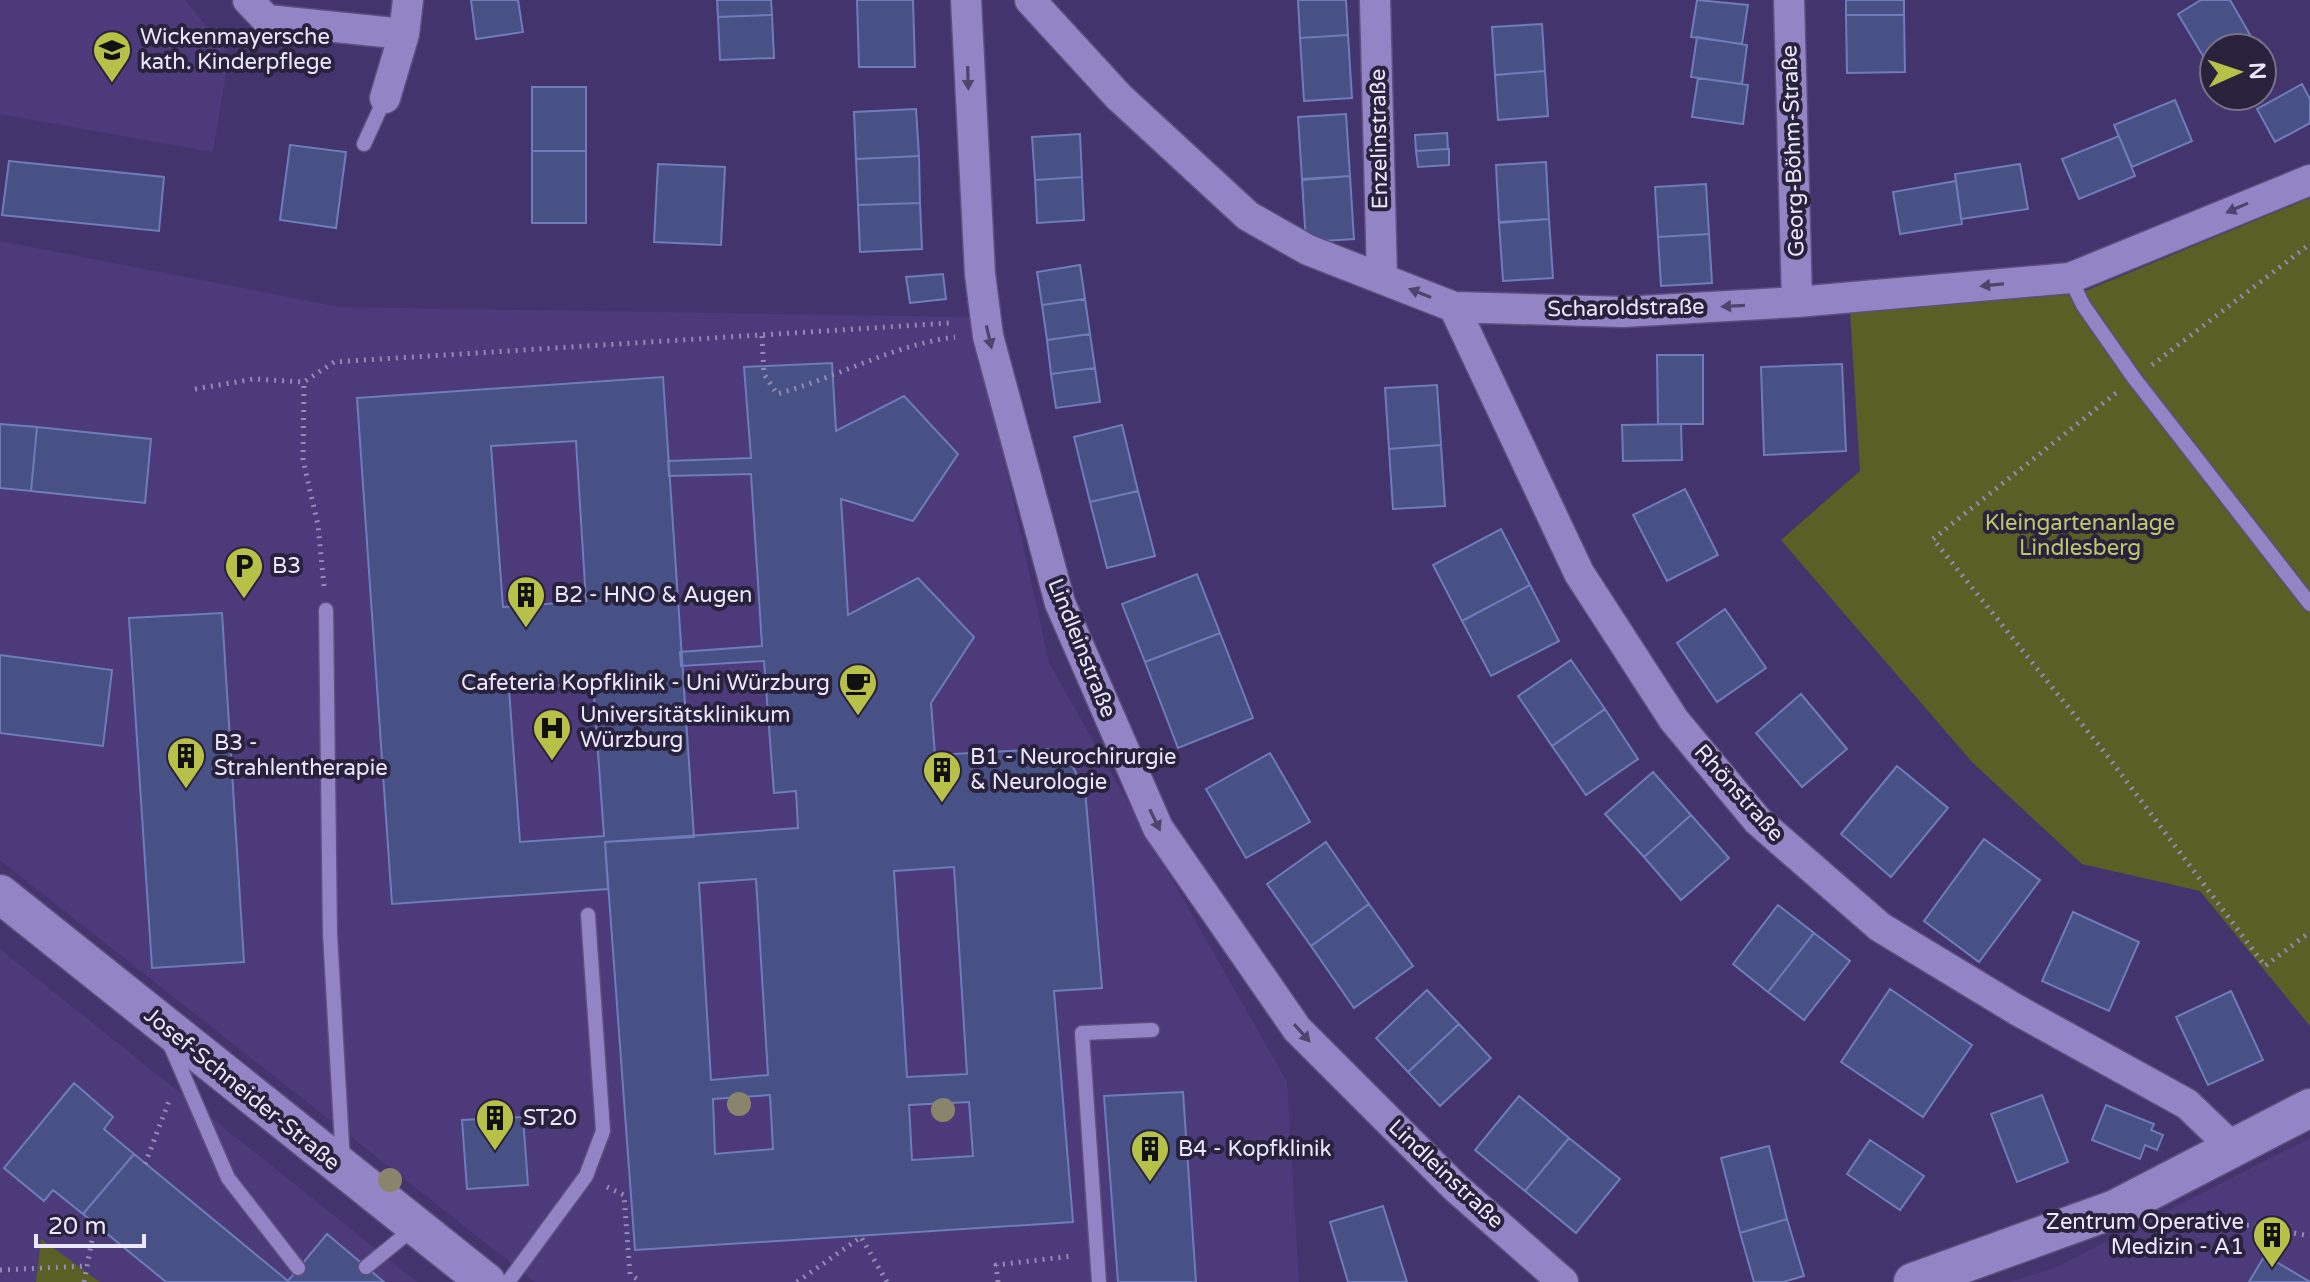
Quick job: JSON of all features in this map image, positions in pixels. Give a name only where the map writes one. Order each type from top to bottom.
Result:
[{"type":"street","points":[[248,0],[267,20],[404,34]]},
{"type":"street","points":[[385,98],[404,34],[408,0]]},
{"type":"street","name":"Lindleinstraße","points":[[966,0],[980,274],[988,336],[1060,603],[1158,828],[1297,1029],[1455,1187],[1563,1282]]},
{"type":"street","name":"Scharoldstraße","points":[[1030,0],[1119,97],[1248,216],[1308,250],[1454,307],[1623,312],[1797,302],[2070,278],[2310,180]]},
{"type":"street","name":"Enzelinstraße","points":[[1375,0],[1382,278]]},
{"type":"street","name":"Georg-Böhm-Straße","points":[[1789,0],[1797,302]]},
{"type":"street","name":"Rhönstraße","points":[[1454,307],[1579,573],[1674,720],[1758,821],[1880,927],[2017,1010],[2187,1104],[2234,1149]]},
{"type":"street","name":"Josef-Schneider-Straße","points":[[0,894],[486,1282]]},
{"type":"street","points":[[1913,1282],[2115,1209],[2310,1108]]},
{"type":"lane","points":[[364,144],[385,98]]},
{"type":"lane","points":[[2070,278],[2083,305],[2134,378],[2310,604]]},
{"type":"lane","points":[[326,610],[330,934],[344,1169]]},
{"type":"lane","points":[[508,1282],[586,1176],[603,1131],[588,915]]},
{"type":"lane","points":[[161,1024],[228,1178],[298,1268]]},
{"type":"lane","points":[[1099,1282],[1082,1033],[1152,1030]]},
{"type":"lane","points":[[366,1267],[416,1227]]},
{"type":"path","points":[[2310,244],[2134,378],[1933,539],[2109,758],[2265,966],[2310,932]]},
{"type":"path","points":[[195,389],[254,379],[304,382],[334,362],[950,323],[953,337],[892,351],[818,383],[777,394],[764,374],[762,336]]},
{"type":"path","points":[[304,382],[303,460],[318,525],[326,610]]},
{"type":"path","points":[[145,1164],[181,1068]]},
{"type":"path","points":[[586,1176],[624,1195],[630,1274],[641,1282]]},
{"type":"path","points":[[2115,1209],[2169,1220],[2256,1226],[2310,1236]]},
{"type":"path","points":[[84,1282],[95,1224]]},
{"type":"path","points":[[797,1282],[861,1237],[887,1282]]},
{"type":"path","points":[[998,1282],[996,1265],[1097,1254]]},
{"type":"path","points":[[0,1270],[86,1266]]},
{"type":"shaded area","name":"Wickenmayersche kath. Kinderpflege","points":[[0,0],[185,0],[229,54],[213,152],[0,114]]},
{"type":"shaded area","name":"Universitätsklinikum Würzburg","points":[[0,241],[339,307],[973,317],[1049,663],[1287,1082],[1299,1282],[535,1282],[0,860]]},
{"type":"shaded area","points":[[0,949],[417,1282],[0,1282]]},
{"type":"shaded area","points":[[2310,1138],[2310,1282],[2009,1282],[2053,1269]]},
{"type":"green space","name":"Kleingartenanlage Lindlesberg","points":[[2310,198],[2310,1026],[2200,891],[2082,864],[1972,762],[1781,540],[1860,471],[1850,312],[2078,294]]},
{"type":"green space","points":[[41,1239],[100,1282],[36,1282]]},
{"type":"building","points":[[471,0],[518,0],[523,32],[476,39]]},
{"type":"building","points":[[717,0],[771,0],[772,15],[718,17]]},
{"type":"building","points":[[857,0],[913,0],[915,67],[859,67]]},
{"type":"building","points":[[1298,0],[1346,0],[1348,35],[1300,38]]},
{"type":"building","points":[[1697,0],[1748,5],[1742,44],[1691,37]]},
{"type":"building","points":[[1846,0],[1904,0],[1904,15],[1846,15]]},
{"type":"building","points":[[2201,0],[2230,0],[2248,32],[2198,32],[2198,48],[2178,14]]},
{"type":"building","points":[[772,15],[774,58],[720,60],[718,17]]},
{"type":"building","points":[[1846,15],[1904,15],[1905,72],[1847,73]]},
{"type":"building","points":[[1542,24],[1545,71],[1495,75],[1492,27]]},
{"type":"building","points":[[1348,35],[1352,98],[1304,101],[1300,38]]},
{"type":"building","points":[[1697,37],[1747,45],[1742,84],[1691,77]]},
{"type":"building","points":[[1545,71],[1548,116],[1498,120],[1495,75]]},
{"type":"building","points":[[1698,78],[1748,85],[1743,124],[1692,117]]},
{"type":"building","points":[[2302,84],[2310,99],[2310,123],[2275,142],[2259,112],[2278,112],[2278,97]]},
{"type":"building","points":[[532,87],[586,87],[586,151],[532,151]]},
{"type":"building","points":[[2175,100],[2192,141],[2132,167],[2114,125]]},
{"type":"building","points":[[916,109],[919,156],[856,159],[854,112]]},
{"type":"building","points":[[1346,114],[1350,176],[1302,179],[1298,117]]},
{"type":"building","points":[[1447,133],[1448,149],[1416,151],[1415,135]]},
{"type":"building","points":[[1080,134],[1082,177],[1035,180],[1032,137]]},
{"type":"building","points":[[2119,136],[2135,176],[2079,199],[2062,159]]},
{"type":"building","points":[[290,145],[346,152],[336,228],[280,220]]},
{"type":"building","points":[[1449,149],[1449,165],[1418,167],[1416,151]]},
{"type":"building","points":[[532,151],[586,151],[586,223],[532,223]]},
{"type":"building","points":[[919,156],[920,203],[858,205],[856,159]]},
{"type":"building","points":[[9,161],[164,177],[159,231],[2,215]]},
{"type":"building","points":[[1546,162],[1549,219],[1499,222],[1496,165]]},
{"type":"building","points":[[658,164],[725,167],[721,245],[654,242]]},
{"type":"building","points":[[2020,164],[2028,209],[1961,219],[1955,174]]},
{"type":"building","points":[[1350,176],[1354,239],[1306,242],[1302,180]]},
{"type":"building","points":[[1082,177],[1084,220],[1037,223],[1035,180]]},
{"type":"building","points":[[1956,181],[1962,224],[1900,234],[1893,192]]},
{"type":"building","points":[[1706,184],[1709,234],[1658,237],[1655,187]]},
{"type":"building","points":[[920,203],[922,249],[860,252],[858,205]]},
{"type":"building","points":[[1549,219],[1553,278],[1503,281],[1499,223]]},
{"type":"building","points":[[1709,234],[1712,283],[1661,286],[1658,237]]},
{"type":"building","points":[[1080,265],[1085,299],[1042,305],[1037,272]]},
{"type":"building","points":[[943,274],[946,299],[910,303],[906,277]]},
{"type":"building","points":[[1085,299],[1090,334],[1047,340],[1042,305]]},
{"type":"building","points":[[1090,334],[1095,368],[1051,374],[1047,340]]},
{"type":"building","points":[[1657,355],[1703,355],[1703,424],[1658,424]]},
{"type":"building","name":"B1 - Neurochirurgie & Neurologie","points":[[832,363],[836,431],[904,396],[958,454],[913,521],[841,499],[848,615],[918,578],[974,637],[931,703],[935,755],[1048,749],[1070,762],[1085,789],[1102,988],[1054,991],[1073,1222],[635,1250],[605,842],[798,828],[796,791],[774,793],[764,661],[681,666],[680,652],[762,646],[751,474],[669,476],[668,461],[751,458],[744,367]],"holes":[[[954,867],[967,1074],[907,1077],[894,871]],[[756,879],[768,1075],[711,1080],[699,883]],[[770,1095],[773,1149],[715,1154],[713,1099]],[[969,1102],[973,1156],[912,1160],[909,1105]]]},
{"type":"building","points":[[1842,364],[1846,451],[1764,455],[1761,367]]},
{"type":"building","points":[[1095,368],[1100,402],[1056,408],[1051,374]]},
{"type":"building","name":"B2 - HNO & Augen","points":[[663,377],[694,837],[605,842],[608,889],[392,904],[357,398]],"holes":[[[576,441],[586,601],[503,607],[491,446]],[[593,683],[604,836],[520,842],[509,689]]]},
{"type":"building","points":[[1437,385],[1441,445],[1389,449],[1385,388]]},
{"type":"building","points":[[0,424],[37,427],[31,491],[0,488]]},
{"type":"building","points":[[1681,424],[1682,460],[1623,461],[1622,425]]},
{"type":"building","points":[[1122,425],[1138,491],[1090,502],[1074,437]]},
{"type":"building","points":[[37,427],[151,439],[145,503],[31,491]]},
{"type":"building","points":[[1441,445],[1445,506],[1393,509],[1389,449]]},
{"type":"building","points":[[1685,489],[1718,555],[1667,581],[1633,515]]},
{"type":"building","points":[[1138,491],[1155,556],[1107,568],[1090,502]]},
{"type":"building","points":[[1501,529],[1530,585],[1462,621],[1433,565]]},
{"type":"building","points":[[1197,574],[1220,633],[1145,662],[1122,604]]},
{"type":"building","points":[[1530,585],[1559,641],[1491,676],[1462,621]]},
{"type":"building","points":[[1725,609],[1766,668],[1717,702],[1677,643]]},
{"type":"building","name":"B3 - Strahlentherapie","points":[[222,613],[244,962],[152,968],[129,618]]},
{"type":"building","points":[[1220,633],[1253,718],[1178,748],[1145,662]]},
{"type":"building","points":[[0,655],[112,670],[103,746],[0,733]]},
{"type":"building","points":[[1571,660],[1605,709],[1552,746],[1518,696]]},
{"type":"building","points":[[1801,694],[1847,749],[1802,787],[1756,733]]},
{"type":"building","points":[[1605,709],[1638,759],[1586,795],[1552,746]]},
{"type":"building","points":[[1270,753],[1310,822],[1246,858],[1206,789]]},
{"type":"building","points":[[1897,766],[1948,808],[1891,877],[1841,834]]},
{"type":"building","points":[[1653,772],[1691,815],[1644,857],[1605,814]]},
{"type":"building","points":[[1691,815],[1729,858],[1681,900],[1644,857]]},
{"type":"building","points":[[1984,839],[2040,880],[1979,962],[1924,921]]},
{"type":"building","points":[[1326,842],[1369,904],[1311,946],[1267,884]]},
{"type":"building","points":[[1369,904],[1413,966],[1354,1008],[1311,946]]},
{"type":"building","points":[[1778,905],[1814,933],[1768,992],[1733,964]]},
{"type":"building","points":[[2073,912],[2139,942],[2109,1011],[2042,981]]},
{"type":"building","points":[[1814,933],[1850,961],[1804,1020],[1768,992]]},
{"type":"building","points":[[1890,989],[1972,1045],[1923,1117],[1841,1062]]},
{"type":"building","points":[[1427,990],[1459,1024],[1408,1072],[1376,1038]]},
{"type":"building","points":[[2231,991],[2263,1060],[2208,1085],[2176,1017]]},
{"type":"building","points":[[1459,1024],[1491,1058],[1440,1106],[1408,1072]]},
{"type":"building","points":[[74,1083],[113,1117],[104,1129],[134,1154],[83,1214],[53,1190],[44,1201],[4,1168]]},
{"type":"building","name":"B4 - Kopfklinik","points":[[1183,1092],[1196,1282],[1118,1282],[1104,1096]]},
{"type":"building","points":[[2042,1095],[2068,1162],[2017,1182],[1991,1114]]},
{"type":"building","points":[[1519,1096],[1569,1138],[1525,1191],[1475,1150]]},
{"type":"building","points":[[2106,1105],[2154,1124],[2151,1130],[2163,1135],[2157,1150],[2145,1145],[2140,1159],[2092,1140]]},
{"type":"building","name":"ST20","points":[[523,1117],[528,1185],[467,1189],[462,1120]]},
{"type":"building","points":[[1569,1138],[1620,1179],[1576,1233],[1525,1191]]},
{"type":"building","points":[[1870,1140],[1924,1176],[1900,1210],[1847,1174]]},
{"type":"building","points":[[1769,1146],[1787,1219],[1740,1233],[1721,1158]]},
{"type":"building","points":[[134,1154],[288,1281],[327,1234],[384,1282],[166,1282],[83,1214]]},
{"type":"building","points":[[1383,1206],[1407,1282],[1348,1282],[1330,1222]]},
{"type":"building","points":[[1787,1219],[1804,1276],[1783,1282],[1754,1282],[1740,1233]]},
{"type":"building","name":"Zentrum Operative Medizin - A1","points":[[2265,1255],[2310,1282],[2249,1282]]},
{"type":"place","name":"Wickenmayersche kath. Kinderpflege","points":[[112,84]]},
{"type":"place","name":"B3","points":[[244,600]]},
{"type":"place","name":"B2 - HNO & Augen","points":[[526,629]]},
{"type":"place","name":"Cafeteria Kopfklinik - Uni Würzburg","points":[[858,717]]},
{"type":"place","name":"Universitätsklinikum Würzburg","points":[[552,762]]},
{"type":"place","name":"B3 - Strahlentherapie","points":[[186,790]]},
{"type":"place","name":"B1 - Neurochirurgie & Neurologie","points":[[942,804]]},
{"type":"place","name":"ST20","points":[[495,1152]]},
{"type":"place","name":"B4 - Kopfklinik","points":[[1150,1183]]},
{"type":"place","name":"Zentrum Operative Medizin - A1","points":[[2272,1269]]}]
